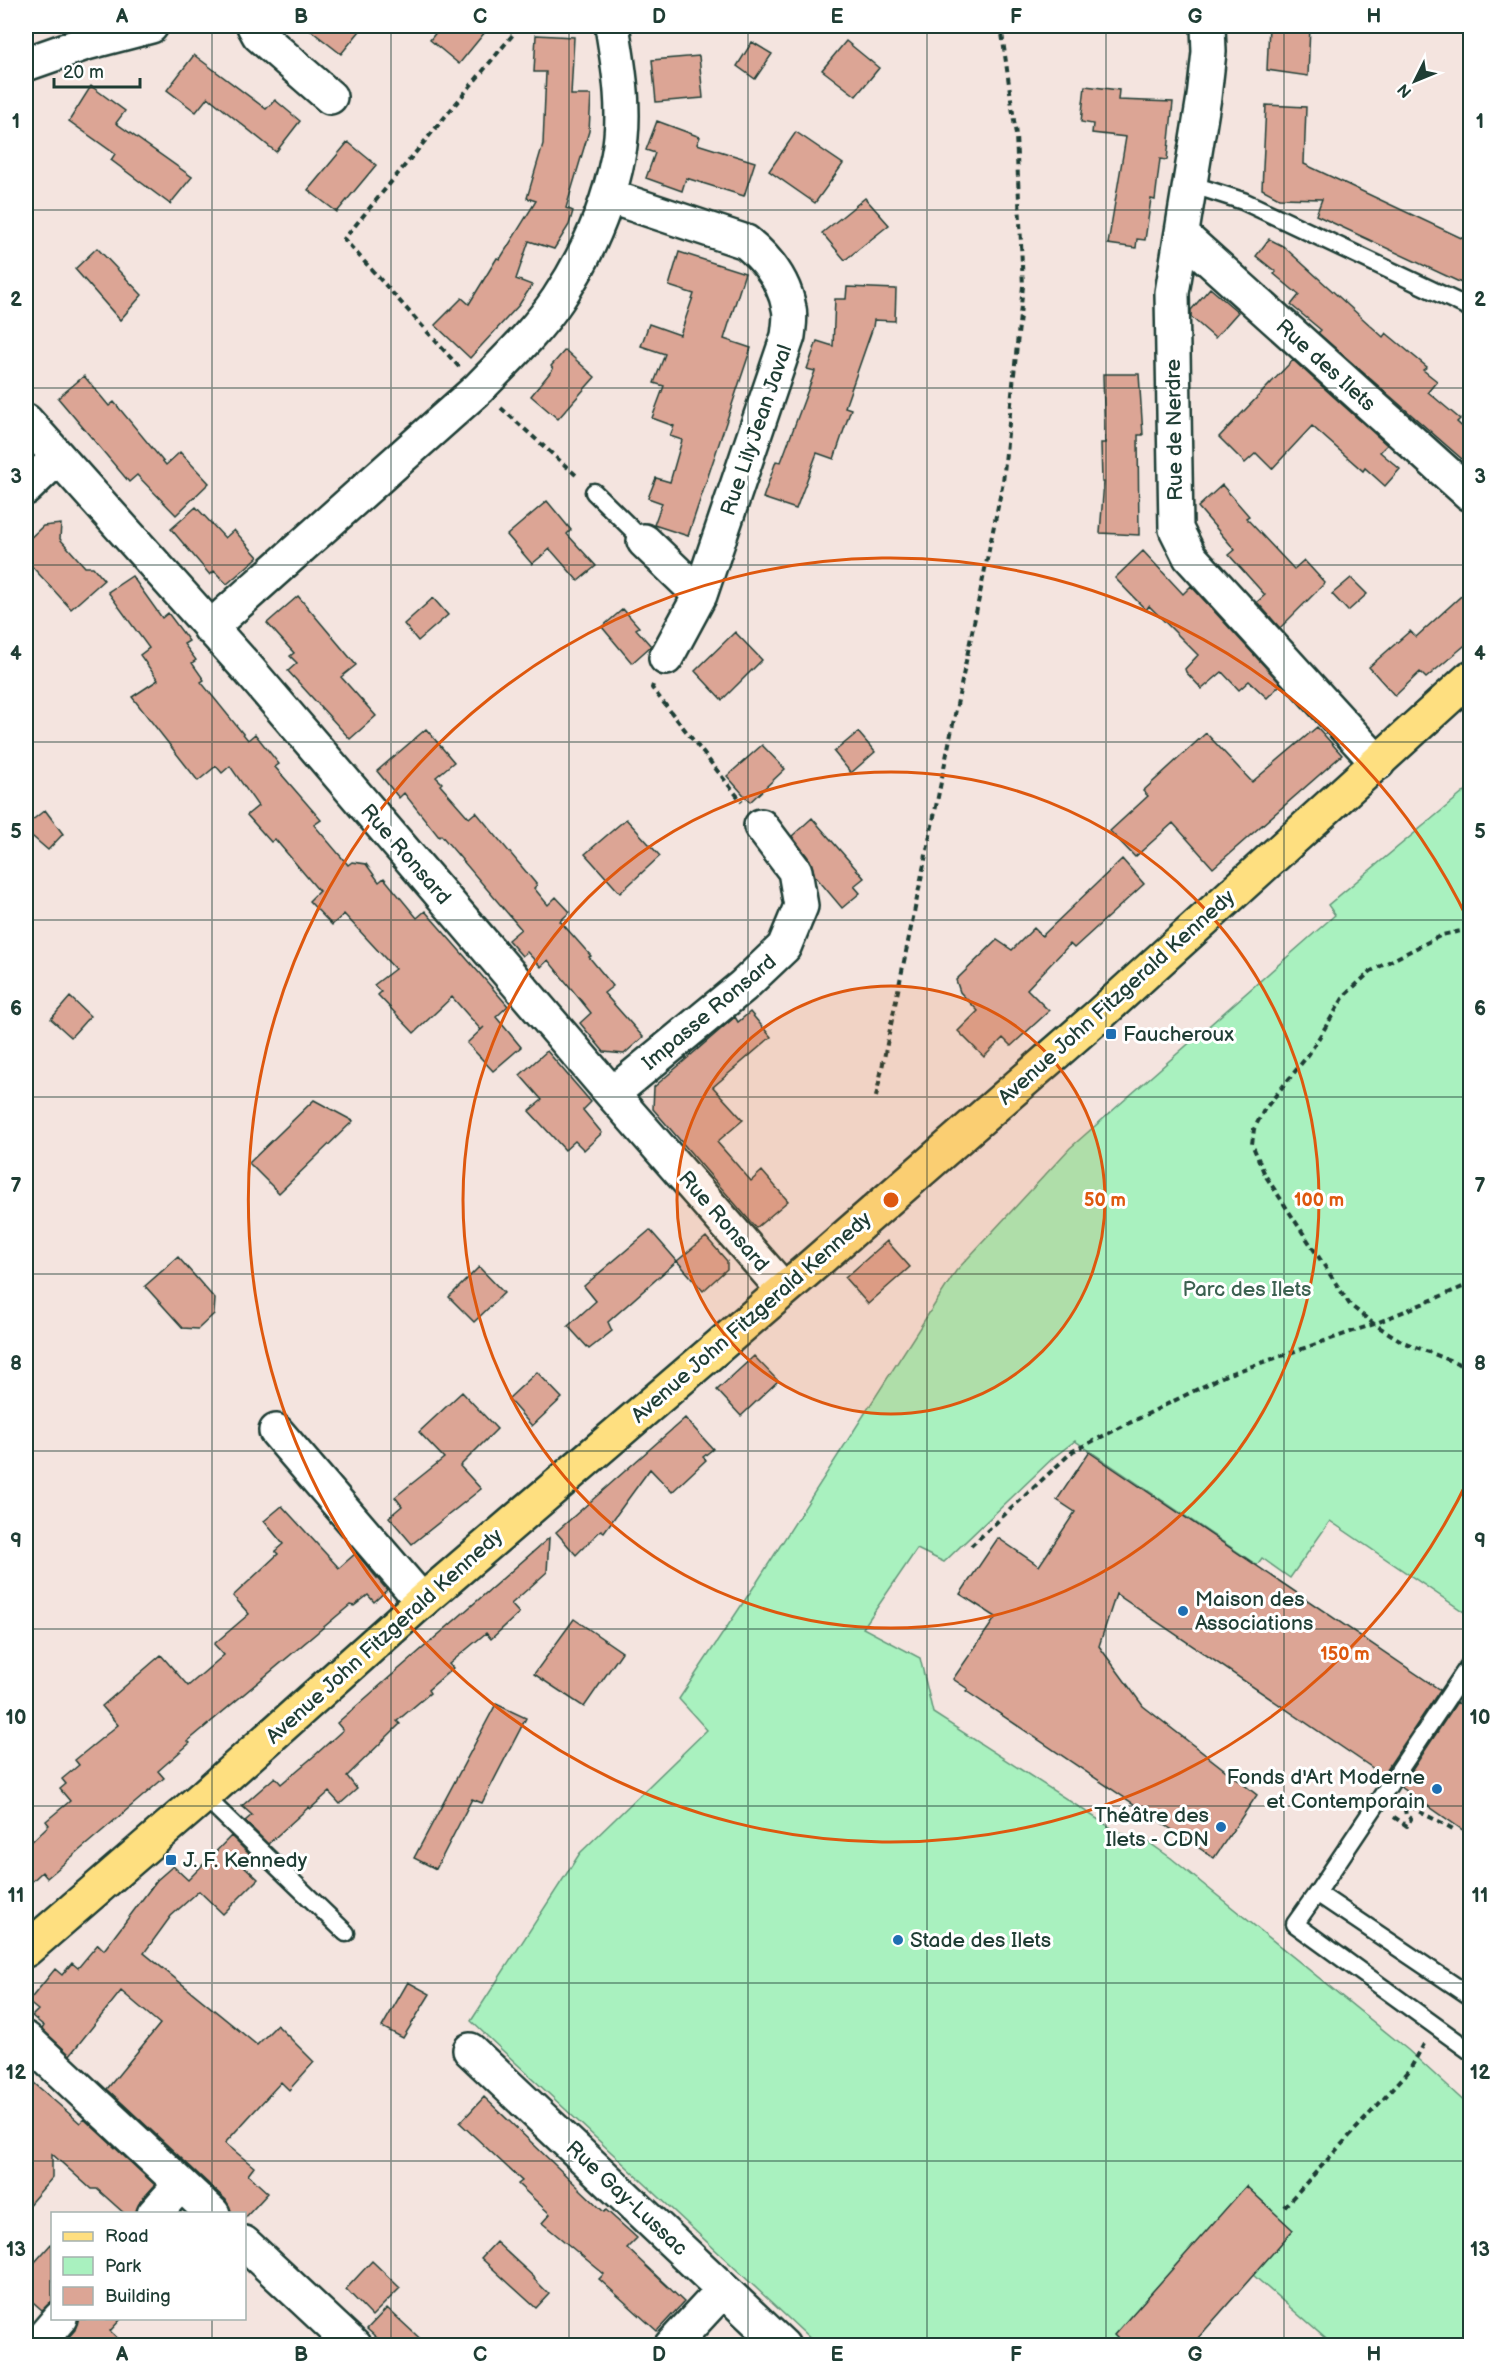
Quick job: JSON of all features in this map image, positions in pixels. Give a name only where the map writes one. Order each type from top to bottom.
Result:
[{"type":"main road","name":"Avenue John Fitzgerald Kennedy","points":[[26,1950],[204,1796],[422,1601],[1097,1017],[1470,678]]},
{"type":"street","points":[[26,64],[79,34],[151,26]]},
{"type":"street","points":[[254,26],[260,35],[330,97]]},
{"type":"street","points":[[210,628],[479,388],[516,350],[557,300],[584,254],[608,196],[619,156],[622,109],[612,26]]},
{"type":"street","name":"Rue de Nerdre","points":[[1208,26],[1209,51],[1204,97],[1172,294],[1176,529],[1190,557],[1378,763]]},
{"type":"street","name":"Rue Lily Jean Javal","points":[[608,196],[746,242],[764,256],[779,279],[789,308],[788,336],[700,595],[666,658]]},
{"type":"street","name":"Rue des Ilets","points":[[1182,235],[1470,494]]},
{"type":"street","name":"Rue Ronsard","points":[[26,421],[210,628],[783,1289]]},
{"type":"street","points":[[26,488],[57,458]]},
{"type":"street","points":[[644,541],[700,595]]},
{"type":"street","name":"Impasse Ronsard","points":[[612,1094],[743,986],[784,947],[801,906],[795,871],[762,826]]},
{"type":"street","points":[[276,1431],[422,1601]]},
{"type":"street","points":[[26,2039],[211,2212]]},
{"type":"street","name":"Rue Gay-Lussac","points":[[470,2050],[783,2346]]},
{"type":"street","points":[[156,2212],[181,2184]]},
{"type":"street","points":[[246,2245],[354,2346]]},
{"type":"street","points":[[671,2346],[723,2290]]},
{"type":"street","points":[[36,2346],[59,2320]]},
{"type":"lane","points":[[1190,184],[1243,201],[1470,308]]},
{"type":"lane","points":[[594,492],[644,541]]},
{"type":"lane","points":[[1470,1664],[1295,1924],[1470,2051]]},
{"type":"lane","points":[[204,1796],[346,1933]]},
{"type":"lane","points":[[1317,1893],[1470,1996]]},
{"type":"path","points":[[520,26],[344,239],[479,388],[594,492]]},
{"type":"path","points":[[876,1097],[1003,482],[1023,286],[1016,135],[1001,26]]},
{"type":"path","points":[[666,658],[652,688],[762,826]]},
{"type":"path","points":[[1470,930],[1442,935],[1371,971],[1345,995],[1309,1054],[1264,1110],[1254,1129],[1252,1144],[1265,1175],[1350,1305],[1374,1324],[1403,1342],[1457,1363],[1470,1372]]},
{"type":"path","points":[[971,1546],[1073,1451],[1226,1376],[1374,1324],[1470,1284]]},
{"type":"path","points":[[1395,1817],[1407,1826],[1411,1819],[1406,1815],[1405,1810],[1411,1806],[1421,1814],[1437,1818],[1453,1829]]},
{"type":"path","points":[[1284,2207],[1409,2071],[1415,2057]]},
{"type":"green space","name":"Stade des Ilets","points":[[1470,787],[1470,1616],[1330,1521],[1290,1578],[1262,1558],[1257,1565],[1075,1441],[1054,1457],[944,1562],[917,1549],[863,1628],[920,1658],[933,1713],[1116,1831],[1148,1842],[1171,1858],[1408,2050],[1470,2107],[1470,2345],[1333,2345],[1253,2275],[1191,2345],[817,2345],[471,2021],[580,1853],[707,1730],[679,1699],[757,1582],[956,1271],[1070,1148],[1335,915],[1328,905]]},
{"type":"building","points":[[305,26],[364,26],[341,54]]},
{"type":"building","points":[[441,26],[490,26],[459,64],[430,40]]},
{"type":"building","points":[[1269,26],[1310,26],[1308,76],[1267,70]]},
{"type":"building","points":[[536,35],[574,37],[571,95],[591,95],[589,131],[566,208],[573,211],[569,225],[554,249],[529,241],[516,279],[532,285],[519,305],[470,358],[435,325],[462,298],[469,304],[536,201],[527,198],[543,144],[546,72],[534,72]]},
{"type":"building","points":[[846,41],[879,68],[856,96],[822,70]]},
{"type":"building","points":[[752,42],[772,54],[755,79],[737,66]]},
{"type":"building","points":[[194,55],[266,109],[275,100],[300,121],[276,152],[208,97],[196,112],[167,90]]},
{"type":"building","points":[[699,56],[703,98],[656,102],[652,60]]},
{"type":"building","points":[[91,86],[125,111],[116,123],[192,177],[170,204],[111,160],[115,154],[69,121]]},
{"type":"building","points":[[1085,86],[1119,90],[1118,100],[1173,102],[1167,160],[1160,159],[1155,200],[1151,199],[1145,240],[1137,239],[1136,248],[1108,244],[1126,137],[1092,133],[1093,124],[1081,122]]},
{"type":"building","points":[[1266,105],[1306,107],[1304,164],[1470,242],[1470,287],[1316,215],[1322,199],[1279,198],[1262,189]]},
{"type":"building","points":[[657,121],[700,137],[697,144],[755,162],[744,196],[686,178],[682,191],[646,178],[655,153],[646,150]]},
{"type":"building","points":[[796,132],[843,164],[815,203],[769,171]]},
{"type":"building","points":[[348,142],[376,165],[337,212],[308,190]]},
{"type":"building","points":[[865,198],[889,225],[845,260],[822,233]]},
{"type":"building","points":[[1269,239],[1283,246],[1383,337],[1386,333],[1427,367],[1423,370],[1437,381],[1428,392],[1460,419],[1457,422],[1470,434],[1470,466],[1318,333],[1321,330],[1291,305],[1299,295],[1256,256]]},
{"type":"building","points":[[97,248],[142,295],[120,320],[75,269]]},
{"type":"building","points":[[679,252],[745,273],[724,339],[751,348],[688,536],[654,525],[662,503],[648,498],[656,478],[670,482],[682,440],[670,436],[674,426],[652,418],[664,386],[654,383],[665,354],[641,346],[649,324],[680,335],[694,294],[669,286]]},
{"type":"building","points":[[847,287],[896,289],[895,321],[874,320],[845,407],[851,409],[834,459],[817,453],[796,509],[763,498],[776,461],[781,462],[815,371],[807,369],[817,341],[833,346],[835,299],[846,299]]},
{"type":"building","points":[[1210,288],[1238,312],[1215,338],[1191,317],[1191,310]]},
{"type":"building","points":[[565,350],[595,377],[558,419],[531,396]]},
{"type":"building","points":[[1293,360],[1387,445],[1380,452],[1400,469],[1385,486],[1365,468],[1363,471],[1312,426],[1272,469],[1256,453],[1245,463],[1219,437]]},
{"type":"building","points":[[1103,374],[1139,374],[1143,435],[1138,435],[1139,535],[1100,533],[1104,482],[1102,482],[1101,443],[1105,443]]},
{"type":"building","points":[[84,376],[109,406],[114,402],[166,465],[180,452],[209,483],[176,515],[137,475],[129,482],[58,398]]},
{"type":"building","points":[[1222,485],[1249,516],[1246,518],[1294,569],[1304,560],[1325,583],[1280,628],[1257,602],[1265,595],[1229,555],[1235,550],[1198,507]]},
{"type":"building","points":[[547,501],[571,530],[567,534],[596,566],[578,581],[550,549],[532,564],[507,535]]},
{"type":"building","points":[[196,507],[225,538],[234,530],[258,557],[227,584],[214,571],[210,575],[171,529]]},
{"type":"building","points":[[61,524],[60,539],[85,567],[93,567],[104,580],[71,609],[26,560],[26,542],[43,526]]},
{"type":"building","points":[[1143,551],[1183,594],[1191,586],[1281,684],[1267,698],[1249,681],[1239,690],[1222,672],[1202,689],[1186,672],[1185,669],[1198,655],[1149,606],[1146,610],[1115,578]]},
{"type":"building","points":[[132,576],[162,618],[168,613],[189,641],[184,644],[196,660],[192,663],[204,680],[201,682],[248,740],[255,734],[279,764],[275,767],[321,820],[314,825],[348,865],[352,862],[366,864],[379,882],[384,878],[417,918],[425,911],[508,1006],[496,1017],[521,1047],[493,1071],[467,1043],[481,1030],[452,997],[414,1033],[378,995],[381,992],[374,985],[395,969],[344,914],[332,925],[309,901],[319,891],[275,839],[271,842],[247,815],[258,806],[230,766],[222,773],[216,766],[198,781],[132,697],[158,680],[140,655],[149,648],[108,592]]},
{"type":"building","points":[[1351,578],[1367,594],[1348,611],[1332,594]]},
{"type":"building","points":[[1470,588],[1470,641],[1426,678],[1420,672],[1395,696],[1369,667],[1410,631],[1416,637]]},
{"type":"building","points":[[298,596],[356,665],[341,677],[376,716],[350,739],[288,671],[297,663],[290,656],[294,653],[267,623]]},
{"type":"building","points":[[433,598],[448,615],[418,641],[404,624]]},
{"type":"building","points":[[623,609],[639,627],[636,629],[651,646],[632,663],[602,627]]},
{"type":"building","points":[[735,632],[762,660],[722,700],[695,671]]},
{"type":"building","points":[[1317,727],[1342,755],[1213,868],[1173,823],[1135,857],[1110,831],[1148,796],[1143,791],[1206,733],[1252,782]]},
{"type":"building","points":[[426,729],[454,762],[436,777],[442,783],[440,785],[469,818],[476,812],[537,885],[534,888],[548,905],[556,897],[570,912],[560,921],[591,956],[589,957],[613,986],[604,993],[643,1037],[624,1054],[604,1052],[580,1023],[591,1013],[548,960],[541,967],[527,952],[522,956],[508,940],[521,929],[441,835],[439,837],[404,793],[399,798],[377,771]]},
{"type":"building","points":[[858,732],[875,752],[851,773],[834,752]]},
{"type":"building","points":[[762,745],[785,769],[750,802],[727,776]]},
{"type":"building","points":[[45,810],[63,834],[48,850],[26,831],[26,825]]},
{"type":"building","points":[[812,818],[864,878],[854,886],[860,893],[842,908],[815,876],[810,860],[792,836]]},
{"type":"building","points":[[626,819],[660,856],[620,893],[585,854]]},
{"type":"building","points":[[1122,859],[1144,884],[1074,948],[1070,944],[1027,989],[1049,1011],[1011,1046],[1003,1038],[984,1057],[958,1031],[978,1011],[960,992],[956,980],[997,940],[1012,950],[1034,928],[1042,936]]},
{"type":"building","points":[[70,997],[90,1016],[71,1037],[51,1019]]},
{"type":"building","points":[[750,1012],[771,1037],[713,1087],[743,1120],[717,1142],[751,1181],[762,1171],[788,1201],[756,1228],[653,1109],[654,1087],[735,1017],[738,1022]]},
{"type":"building","points":[[547,1051],[591,1102],[583,1110],[602,1133],[584,1150],[575,1141],[565,1150],[529,1111],[542,1100],[520,1075]]},
{"type":"building","points":[[314,1100],[353,1121],[279,1193],[249,1163]]},
{"type":"building","points":[[650,1230],[677,1261],[608,1322],[612,1331],[589,1349],[568,1326],[596,1301],[584,1286]]},
{"type":"building","points":[[706,1237],[727,1261],[727,1269],[703,1291],[677,1261]]},
{"type":"building","points":[[887,1241],[910,1267],[868,1304],[845,1278]]},
{"type":"building","points":[[178,1257],[215,1299],[214,1314],[198,1329],[183,1328],[145,1286]]},
{"type":"building","points":[[479,1267],[504,1293],[474,1322],[449,1297]]},
{"type":"building","points":[[754,1356],[778,1381],[741,1416],[717,1390]]},
{"type":"building","points":[[537,1372],[562,1398],[532,1426],[508,1399]]},
{"type":"building","points":[[462,1392],[497,1429],[460,1466],[481,1489],[412,1544],[389,1517],[402,1506],[395,1497],[444,1458],[419,1432]]},
{"type":"building","points":[[685,1418],[713,1449],[703,1457],[706,1460],[672,1492],[650,1469],[604,1532],[601,1530],[576,1555],[556,1532]]},
{"type":"building","points":[[1089,1452],[1440,1690],[1383,1775],[1116,1594],[1099,1646],[1143,1706],[1257,1795],[1214,1858],[966,1691],[968,1689],[953,1679],[996,1617],[960,1594],[998,1538],[1039,1566],[1075,1512],[1057,1500]]},
{"type":"building","points":[[282,1506],[339,1568],[356,1553],[387,1590],[374,1602],[368,1595],[354,1606],[350,1605],[188,1741],[190,1743],[158,1771],[164,1778],[47,1878],[42,1872],[26,1887],[26,1847],[49,1825],[46,1821],[70,1801],[60,1789],[66,1784],[62,1779],[79,1765],[75,1760],[118,1725],[102,1706],[161,1655],[188,1686],[224,1655],[214,1644],[249,1614],[233,1596],[278,1554],[275,1551],[283,1544],[264,1521]]},
{"type":"building","points":[[549,1538],[547,1572],[511,1604],[519,1613],[491,1639],[486,1633],[449,1664],[453,1668],[428,1690],[430,1693],[397,1721],[400,1724],[347,1776],[357,1789],[340,1804],[329,1792],[268,1844],[245,1821],[252,1815],[242,1806],[275,1777],[281,1784],[314,1756],[343,1730],[337,1723]]},
{"type":"building","points":[[574,1619],[622,1652],[584,1707],[534,1674]]},
{"type":"building","points":[[1457,1702],[1470,1711],[1470,1835],[1401,1787]]},
{"type":"building","points":[[496,1704],[526,1718],[482,1803],[472,1799],[436,1869],[414,1858]]},
{"type":"building","points":[[231,1836],[253,1858],[244,1866],[258,1879],[223,1914],[199,1891],[171,1916],[144,1953],[257,2045],[277,2025],[314,2062],[289,2090],[281,2082],[225,2143],[254,2167],[248,2175],[268,2193],[246,2217],[246,2212],[230,2212],[226,2200],[107,2089],[160,2024],[121,1991],[70,2055],[42,2029],[44,2026],[32,2016],[38,2010],[28,2002],[55,1969],[62,1975],[72,1963],[78,1968],[98,1944],[104,1950],[157,1880],[173,1866],[188,1880]]},
{"type":"building","points":[[408,1982],[430,1994],[403,2038],[382,2027]]},
{"type":"building","points":[[26,2076],[80,2123],[84,2119],[155,2185],[140,2202],[137,2212],[123,2212],[97,2189],[91,2189],[52,2154],[52,2178],[26,2208]]},
{"type":"building","points":[[484,2097],[604,2212],[606,2210],[637,2238],[627,2248],[684,2302],[657,2331],[599,2279],[604,2274],[542,2223],[550,2214],[518,2184],[522,2181],[460,2123]]},
{"type":"building","points":[[1246,2186],[1293,2230],[1191,2346],[1125,2346],[1114,2335]]},
{"type":"building","points":[[496,2242],[549,2294],[536,2308],[481,2258]]},
{"type":"building","points":[[51,2244],[51,2302],[42,2310],[26,2296],[26,2272]]},
{"type":"building","points":[[372,2261],[400,2288],[372,2316],[346,2289]]},
{"type":"building","points":[[387,2308],[428,2346],[386,2346],[367,2329]]},
{"type":"building","points":[[78,2320],[120,2320],[110,2331],[126,2346],[61,2346],[75,2330]]},
{"type":"place","name":"Faucheroux","points":[[1111,1034]]},
{"type":"place","name":"Maison des Associations","points":[[1183,1611]]},
{"type":"place","name":"Fonds d'Art Moderne et Contemporain","points":[[1437,1789]]},
{"type":"place","name":"Théâtre des Ilets - CDN","points":[[1221,1827]]},
{"type":"place","name":"J. F. Kennedy","points":[[171,1860]]},
{"type":"place","name":"Stade des Ilets","points":[[898,1940]]},
{"type":"park label","name":"Parc des Ilets","points":[[1247,1289]]}]
